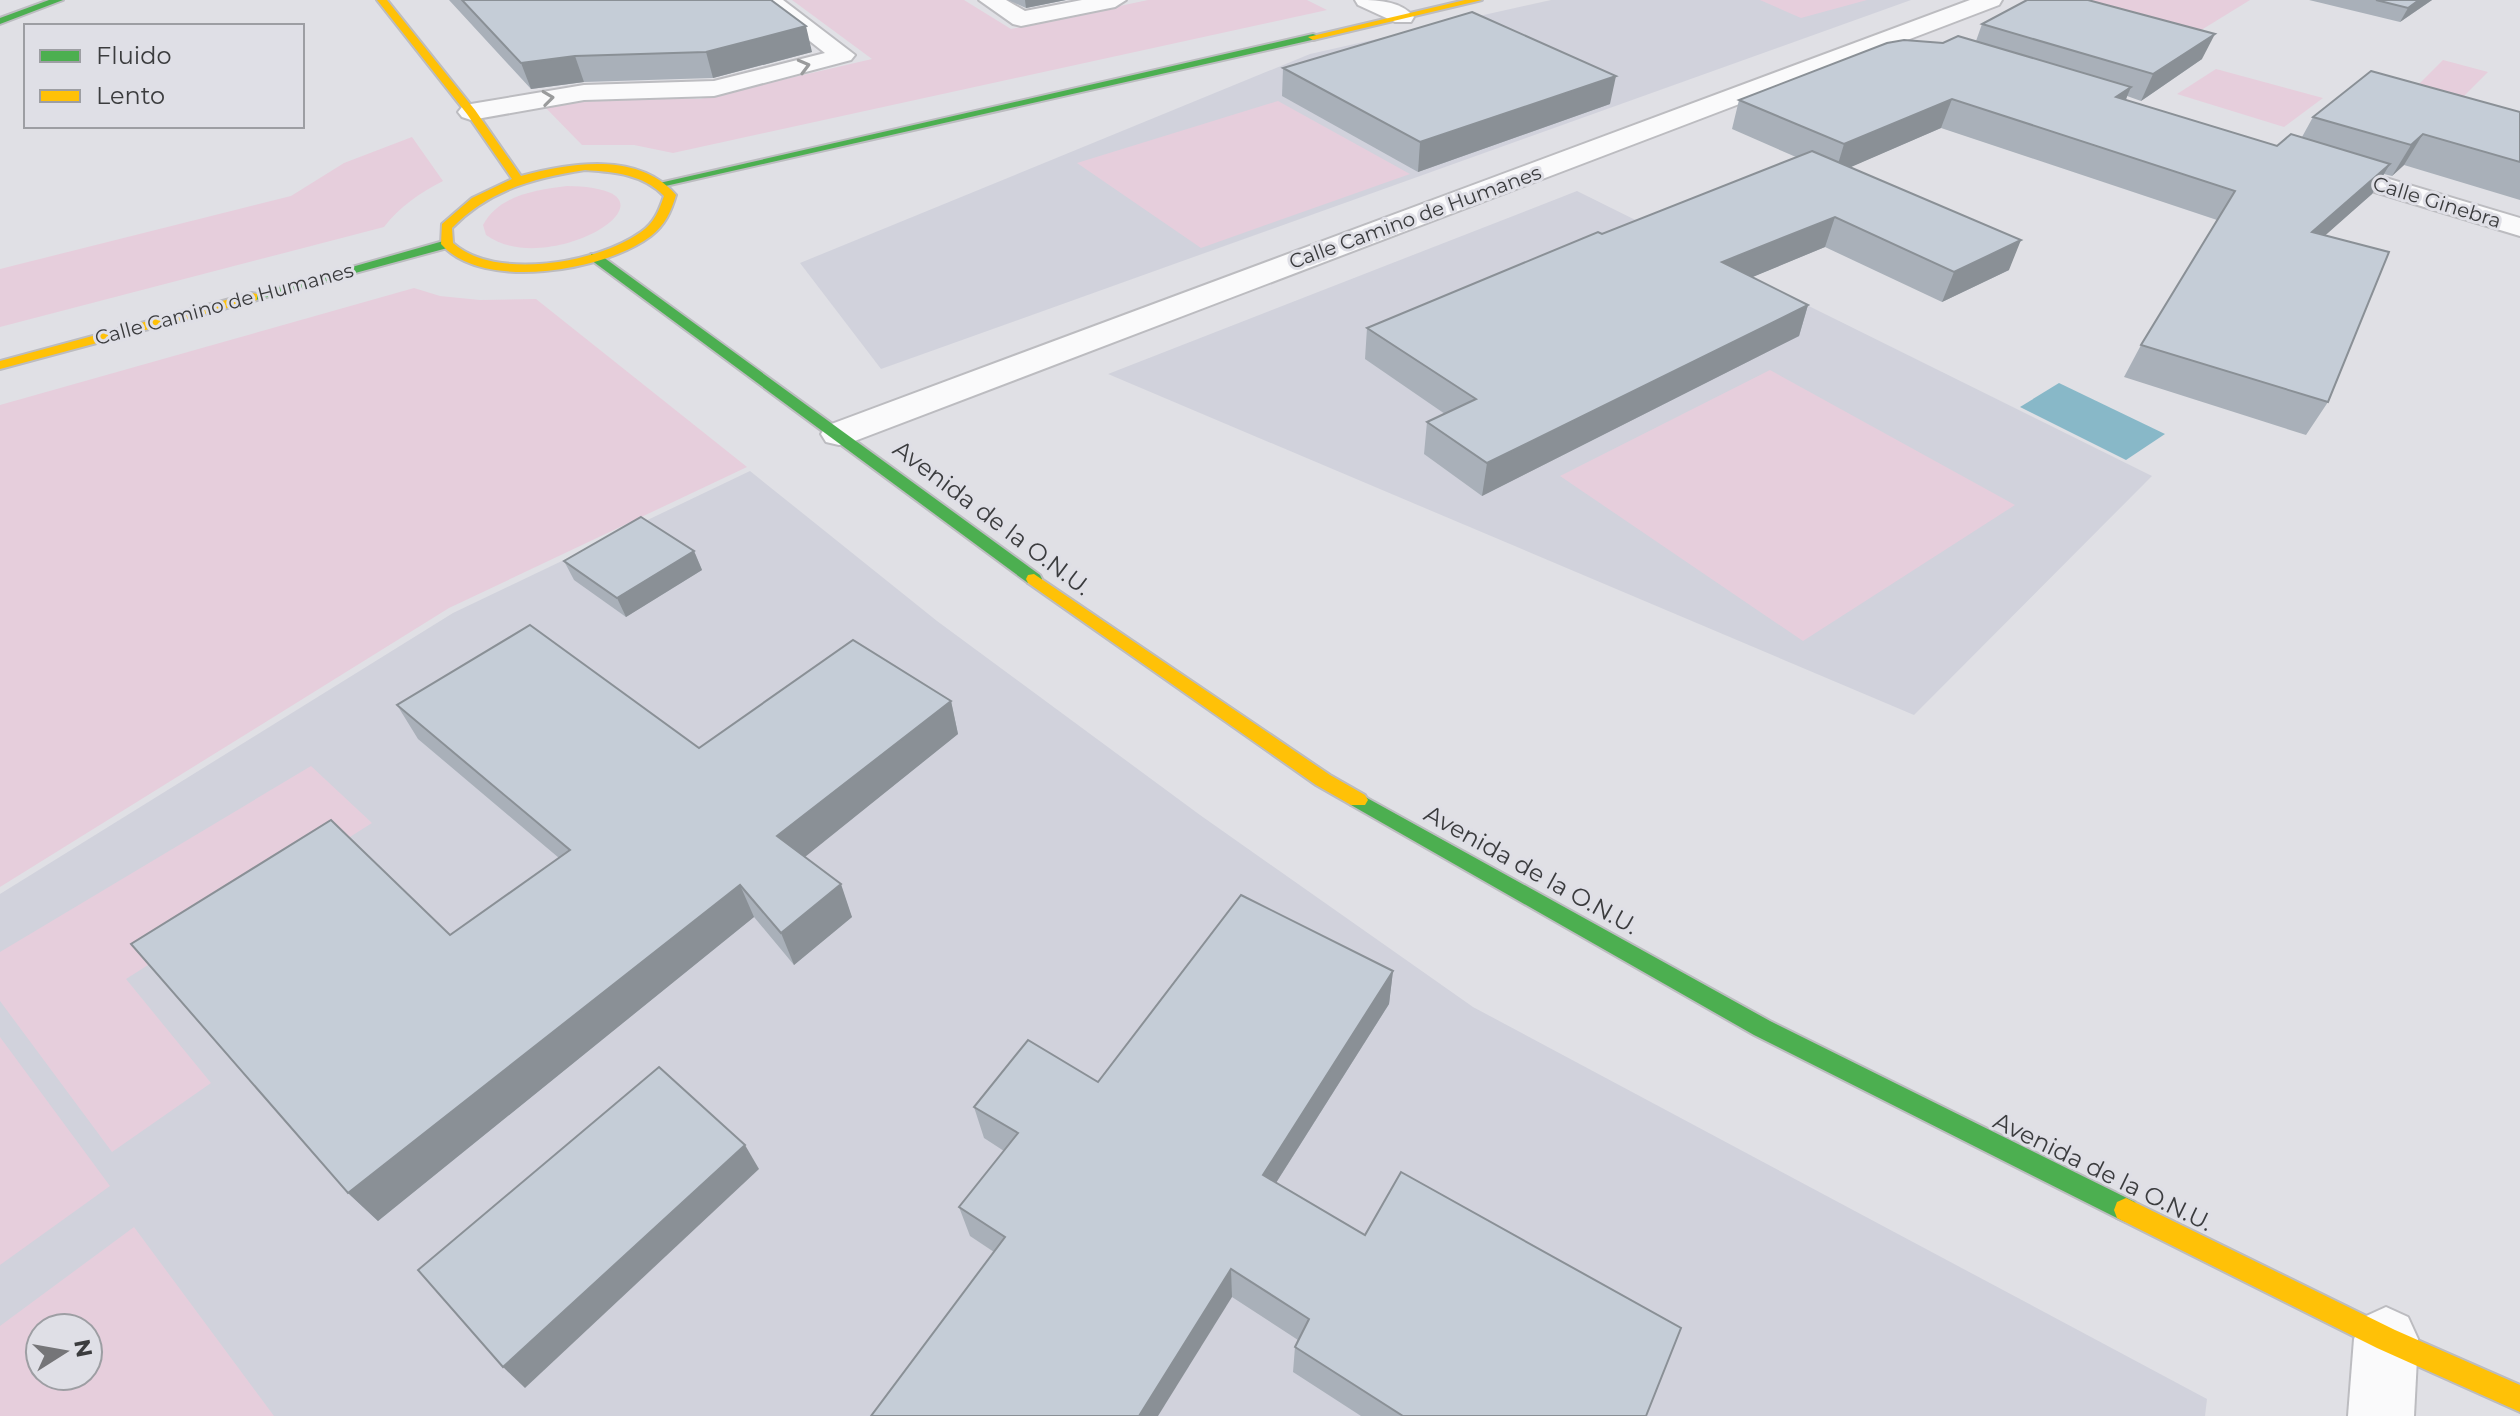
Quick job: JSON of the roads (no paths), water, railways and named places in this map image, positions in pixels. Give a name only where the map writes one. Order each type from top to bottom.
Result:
[{"type":"street","points":[[0,21],[58,0]]},
{"type":"street","points":[[382,0],[471,112],[517,179]]},
{"type":"street","points":[[471,112],[514,102],[586,93],[652,89],[693,91],[730,86],[843,55],[769,0]]},
{"type":"street","points":[[990,0],[1021,19],[1115,0]]},
{"type":"street","points":[[1366,0],[1403,17]]},
{"type":"street","points":[[661,184],[1477,0]]},
{"type":"street","name":"Calle Camino de Humanes","points":[[839,434],[1991,0]]},
{"type":"street","points":[[1895,37],[1932,49]]},
{"type":"street","name":"Calle Ginebra","points":[[2293,158],[2520,227]]},
{"type":"street","points":[[601,168],[643,174],[661,184],[669,195],[669,207],[661,221],[624,246],[595,257],[558,265],[520,268],[486,265],[461,257],[447,244],[446,227],[459,209],[484,193],[517,179],[551,171],[601,168]]},
{"type":"street","name":"Calle Camino de Humanes","points":[[0,365],[447,244]]},
{"type":"street","name":"Avenida de la O.N.U.","points":[[595,257],[1095,624],[1323,780],[1762,1028],[2386,1339],[2520,1399]]},
{"type":"street","points":[[2381,1416],[2386,1339]]},
{"type":"water","points":[[2059,383],[2165,434],[2126,460],[2020,407]]}]
